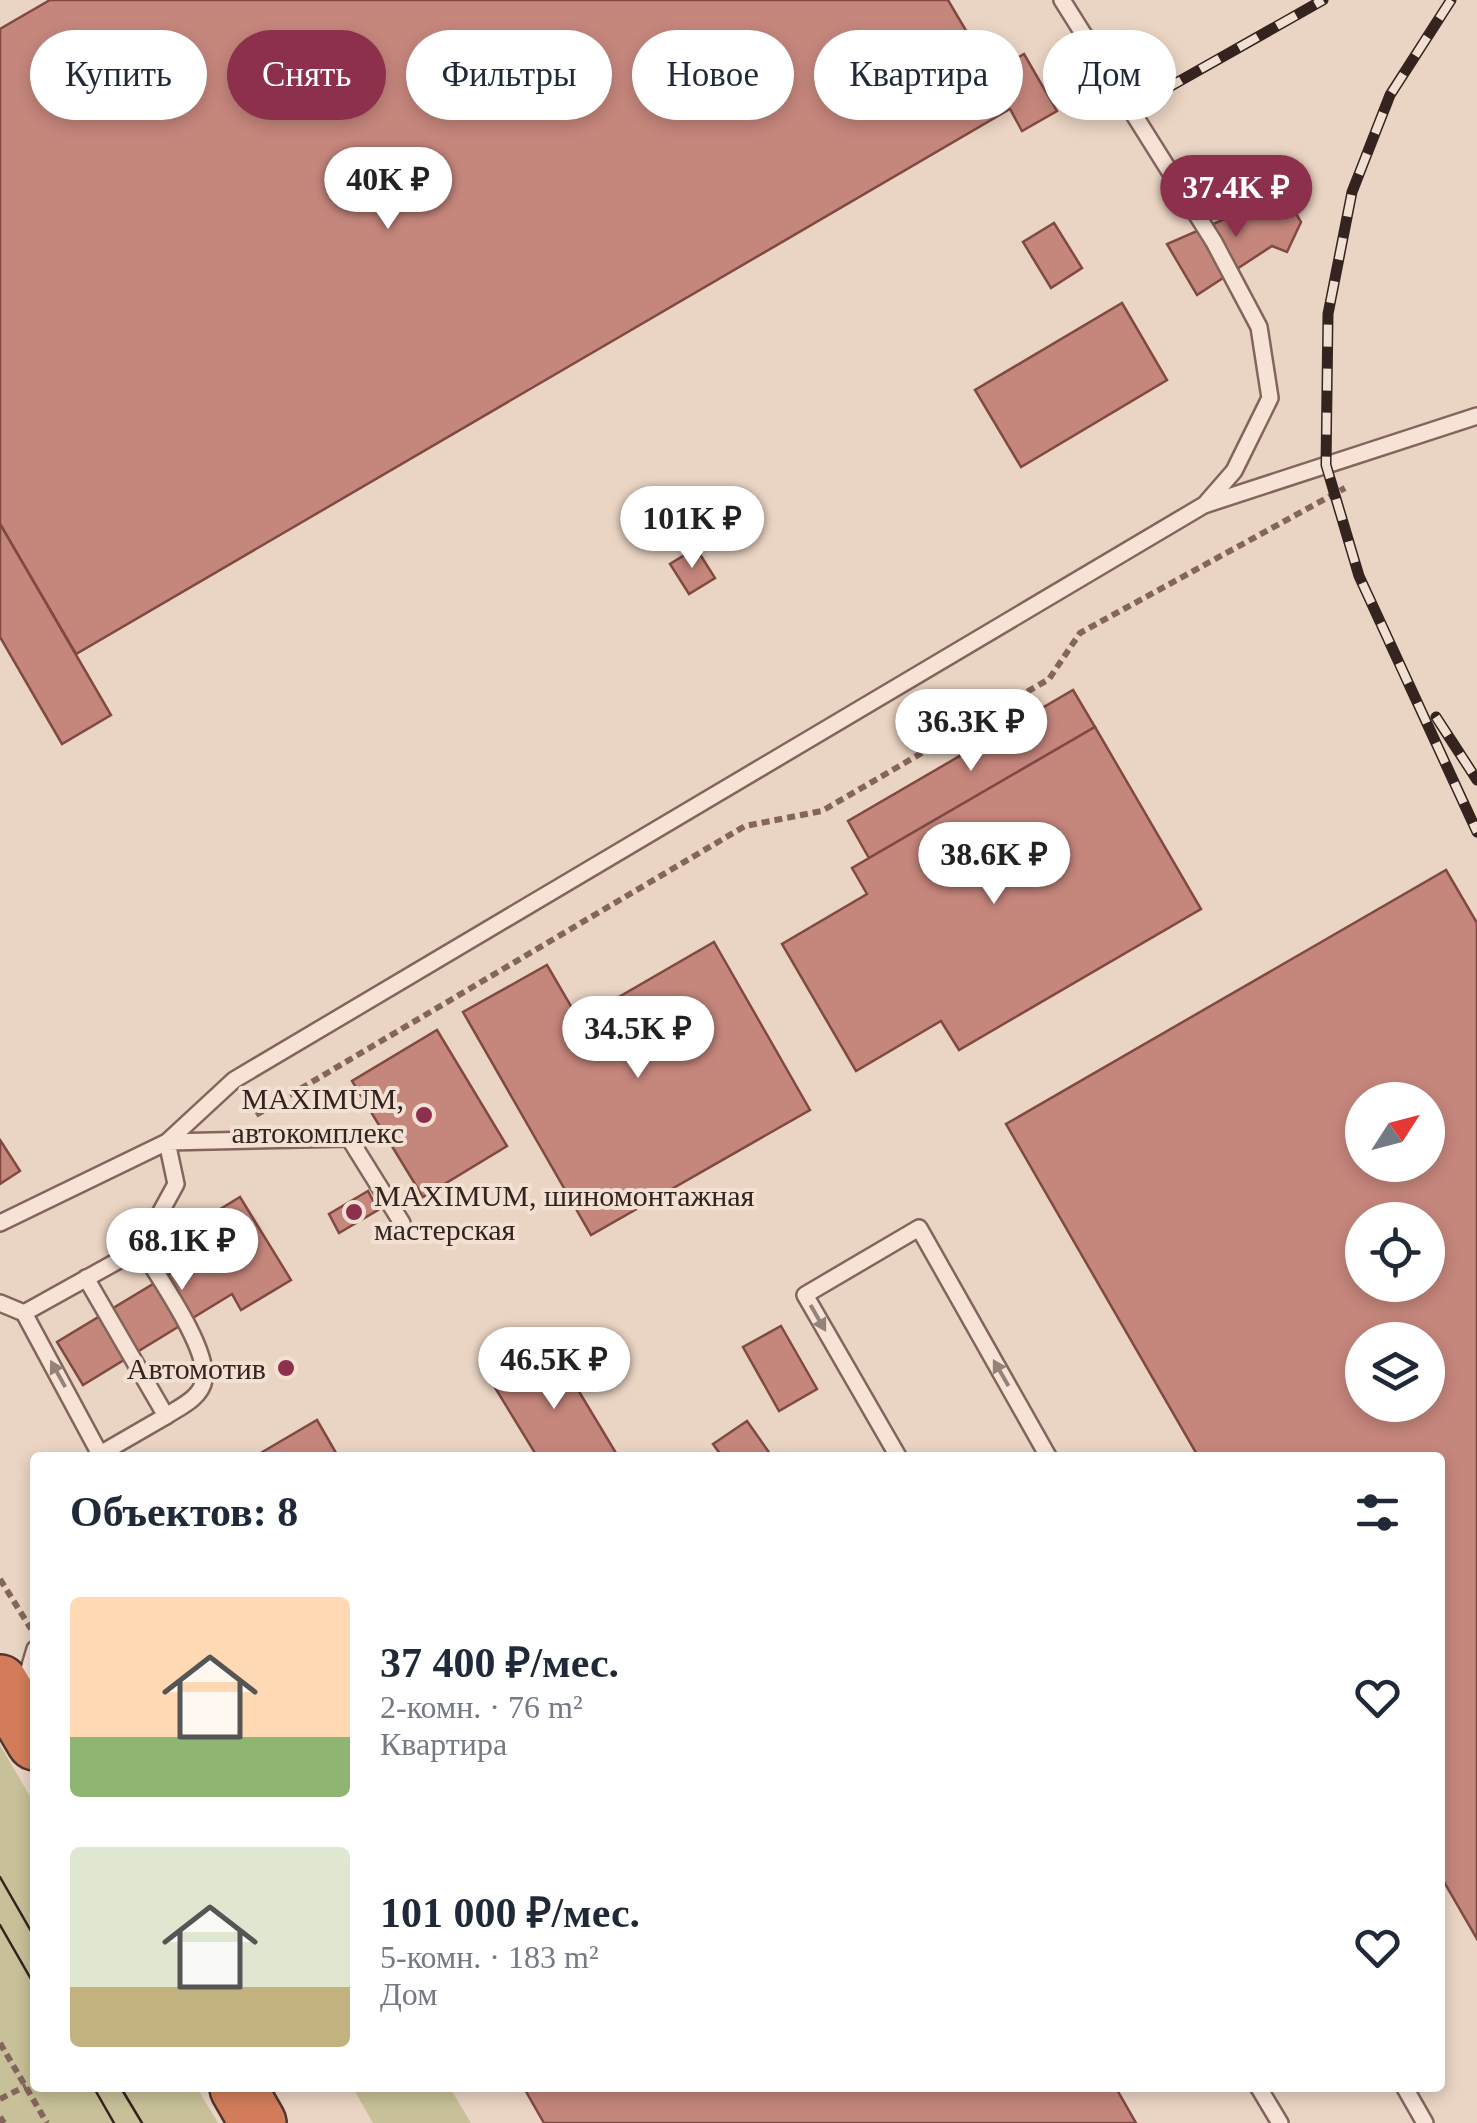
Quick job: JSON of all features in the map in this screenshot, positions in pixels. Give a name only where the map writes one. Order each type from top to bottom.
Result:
[{"type":"highway","points":[[240,2092],[258,2123]]},
{"type":"lane","points":[[1062,0],[1214,242],[1259,327],[1270,398],[1234,471],[1204,505]]},
{"type":"lane","points":[[0,1223],[167,1142],[234,1080],[1204,505],[1477,416]]},
{"type":"lane","points":[[167,1142],[350,1138],[402,1223]]},
{"type":"lane","points":[[24,1313],[142,1248],[176,1184],[167,1142]]},
{"type":"lane","points":[[895,1452],[805,1295],[919,1228],[1046,1452]]},
{"type":"lane","points":[[107,1452],[192,1400],[204,1382],[202,1356],[142,1248]]},
{"type":"lane","points":[[86,1278],[166,1416]]},
{"type":"lane","points":[[0,1304],[24,1313],[100,1452]]},
{"type":"lane","points":[[17,1712],[30,1666]]},
{"type":"lane","points":[[1261,2092],[1280,2123]]},
{"type":"lane","points":[[1407,2092],[1425,2123]]},
{"type":"path","points":[[212,1141],[745,826],[822,811],[1049,679],[1080,632],[1357,481],[1378,448]]},
{"type":"path","points":[[0,1579],[30,1628]]},
{"type":"path","points":[[0,2043],[48,2123]]},
{"type":"path","points":[[0,2100],[26,2086]]},
{"type":"path","points":[[0,2116],[4,2123]]},
{"type":"shaded area","points":[[0,1745],[30,1796],[30,2092],[199,2092],[218,2123],[0,2123]]},
{"type":"shaded area","points":[[355,2092],[452,2092],[471,2123],[373,2123]]},
{"type":"building","points":[[50,0],[948,0],[966,30],[814,30],[814,120],[991,120],[76,654],[0,524],[0,29]]},
{"type":"building","points":[[1024,54],[1043,87],[1043,119],[1022,131],[1016,120],[1023,120]]},
{"type":"building","points":[[1254,189],[1284,193],[1301,222],[1287,252],[1272,246],[1197,295],[1167,244],[1250,208]]},
{"type":"building","points":[[1054,223],[1082,268],[1051,288],[1023,242]]},
{"type":"building","points":[[1122,303],[1167,380],[1021,467],[975,390]]},
{"type":"building","points":[[0,524],[111,715],[62,744],[0,637]]},
{"type":"building","points":[[696,548],[715,578],[689,594],[670,564]]},
{"type":"building","points":[[1073,690],[1095,727],[869,858],[848,821]]},
{"type":"building","points":[[1095,727],[1201,909],[959,1050],[941,1021],[856,1071],[782,944],[867,894],[852,868]]},
{"type":"building","points":[[1446,870],[1477,923],[1477,1939],[1445,1884],[1445,1452],[1196,1452],[1006,1124]]},
{"type":"building","points":[[714,942],[810,1110],[591,1235],[463,1012],[547,965],[579,1020]]},
{"type":"building","points":[[437,1030],[507,1146],[423,1197],[352,1081]]},
{"type":"building","points":[[0,1140],[20,1171],[0,1184]]},
{"type":"building","name":"MAXIMUM, шиномонтажная мастерская","points":[[368,1191],[378,1210],[339,1233],[329,1214]]},
{"type":"building","points":[[240,1197],[291,1280],[241,1310],[232,1294],[83,1385],[57,1342],[206,1252],[191,1227]]},
{"type":"building","points":[[781,1326],[817,1389],[779,1411],[743,1347]]},
{"type":"building","points":[[554,1350],[615,1452],[534,1452],[494,1386]]},
{"type":"building","points":[[317,1420],[336,1452],[262,1452]]},
{"type":"building","points":[[747,1421],[769,1452],[719,1452],[713,1444]]},
{"type":"building","points":[[526,2092],[1118,2092],[1136,2123],[544,2123]]},
{"type":"tram line","points":[[0,1877],[30,1929]]},
{"type":"tram line","points":[[0,1925],[30,1977]]},
{"type":"tram line","points":[[96,2092],[114,2123]]},
{"type":"tram line","points":[[123,2092],[142,2123]]},
{"type":"railway","points":[[1176,83],[1323,0]]},
{"type":"railway","points":[[1451,0],[1390,95],[1352,192],[1328,314],[1326,465],[1359,576],[1477,832]]},
{"type":"railway","points":[[1436,717],[1477,780]]},
{"type":"place","name":"MAXIMUM, автокомплекс","points":[[424,1115]]},
{"type":"place","name":"MAXIMUM, шиномонтажная мастерская","points":[[354,1212]]},
{"type":"place","name":"Автомотив","points":[[286,1368]]}]
